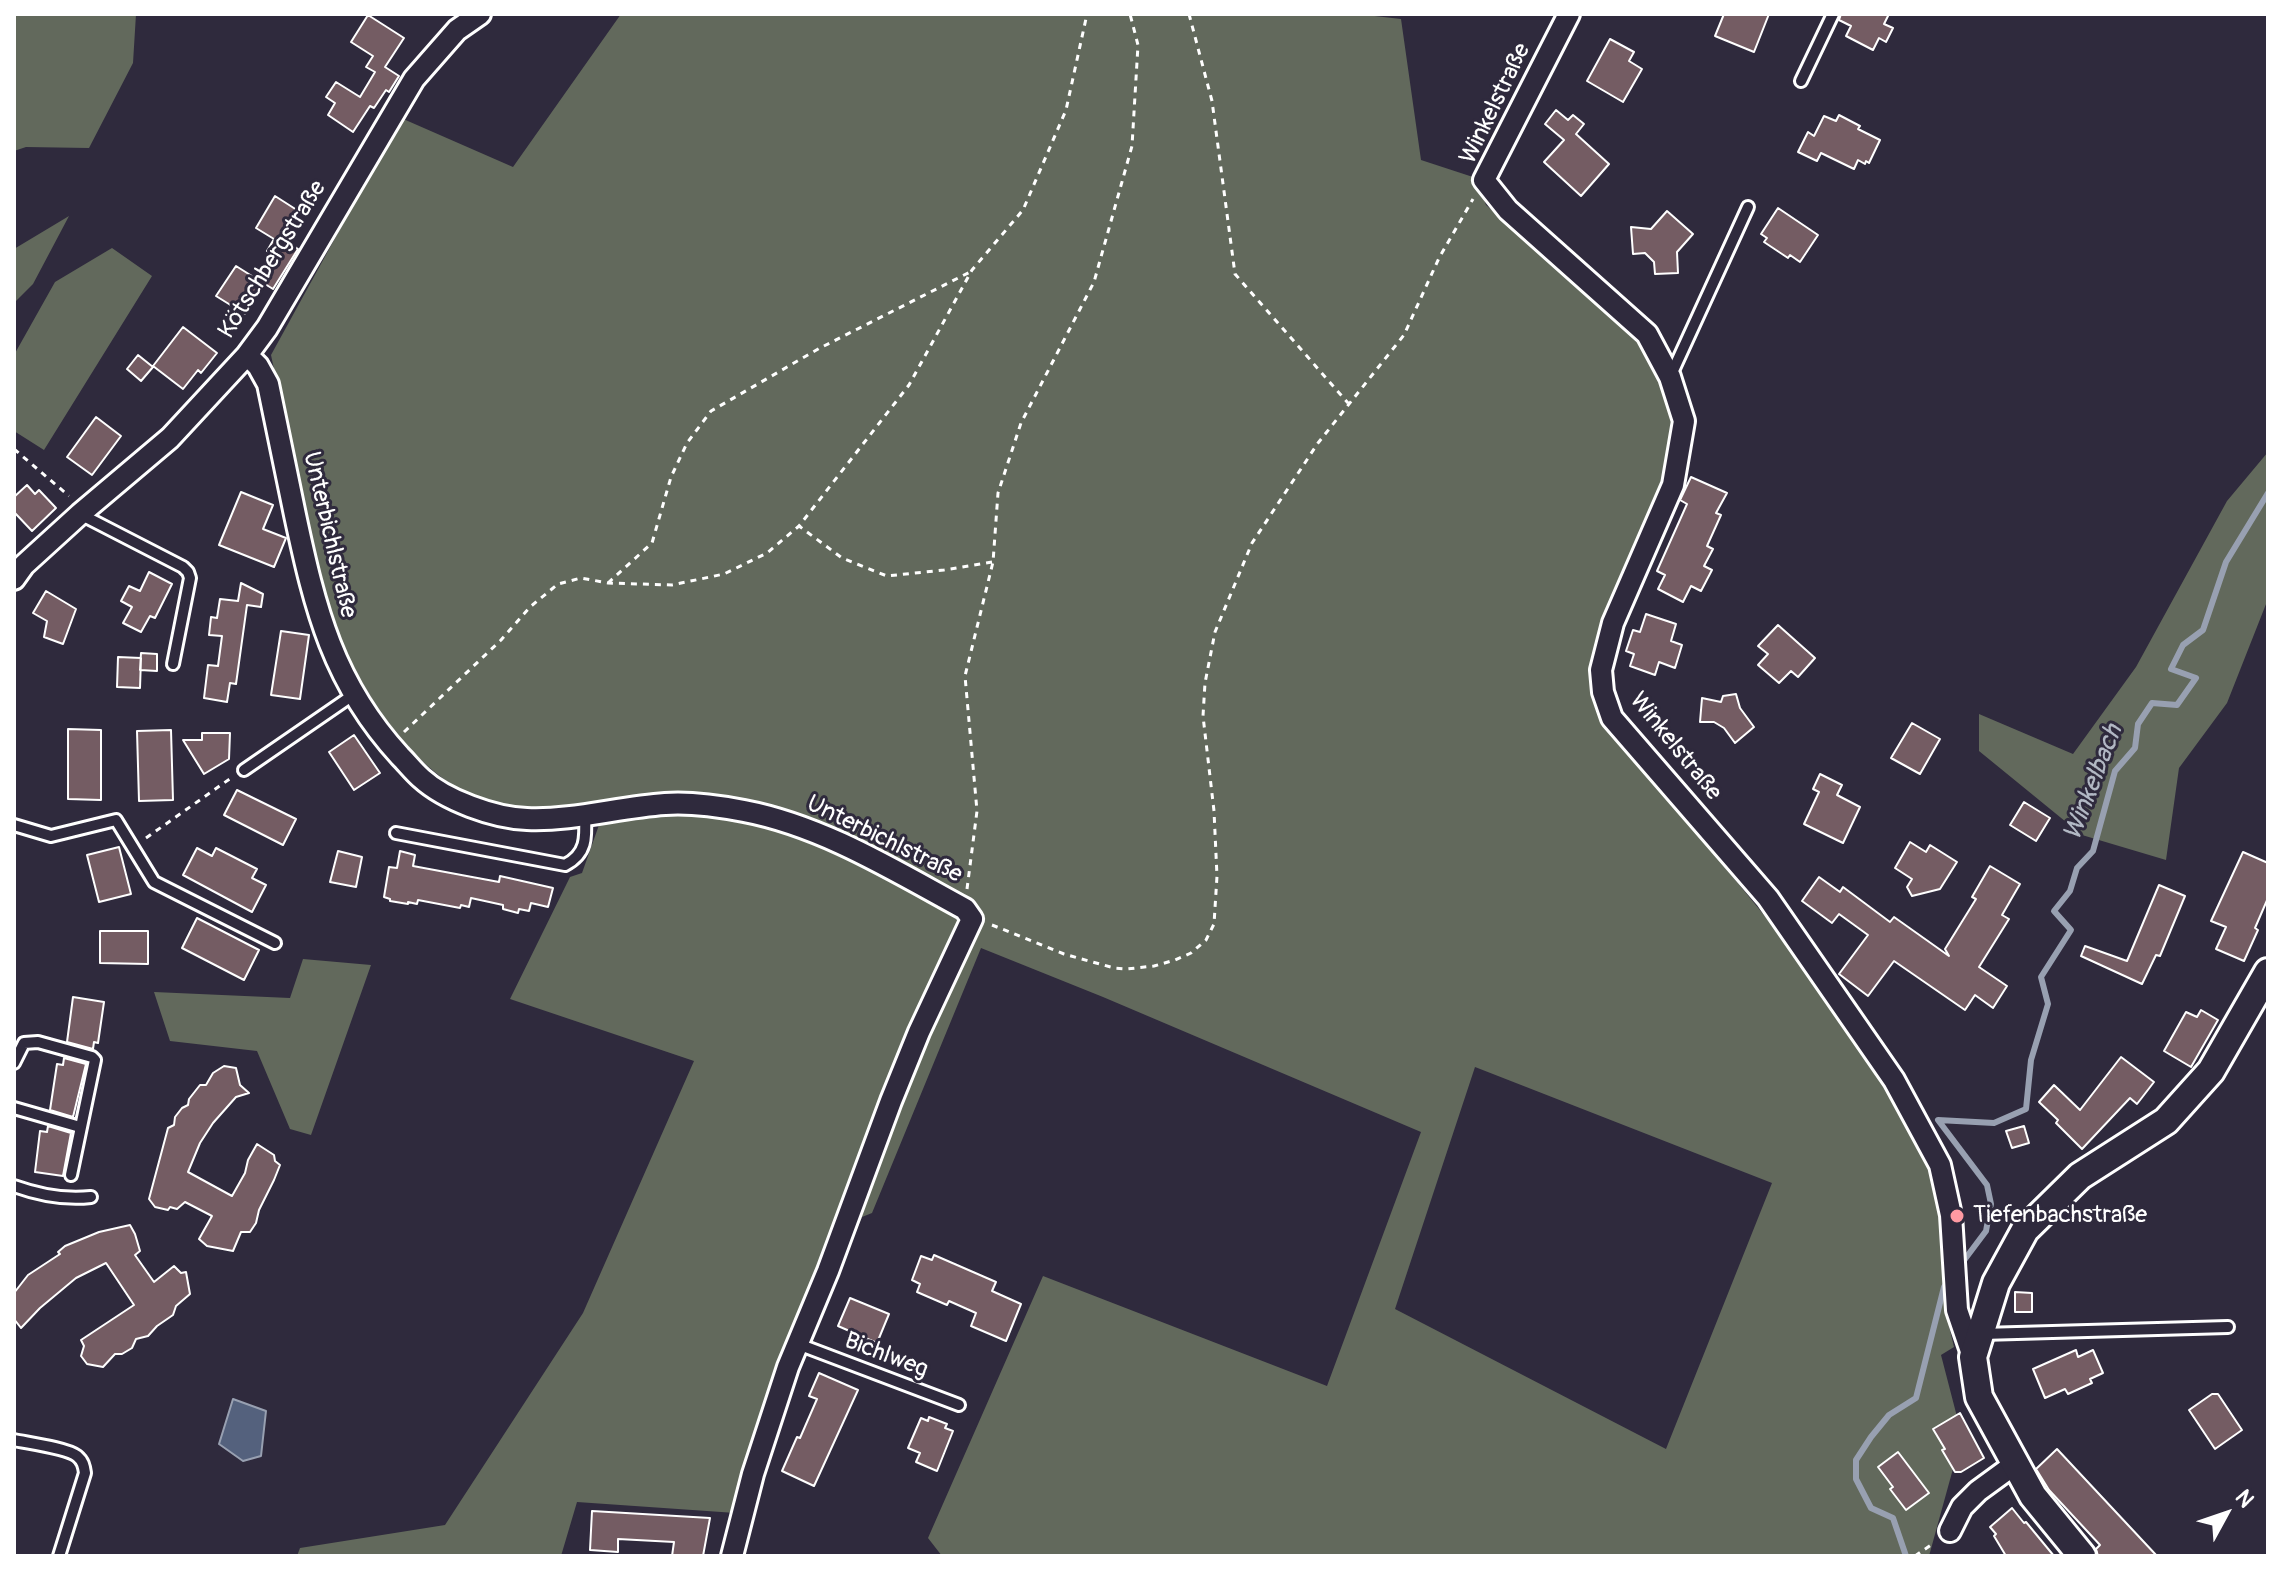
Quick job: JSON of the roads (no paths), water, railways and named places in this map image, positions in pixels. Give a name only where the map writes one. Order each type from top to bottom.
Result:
[{"type":"street","name":"Kötschbergstraße","points":[[14,579],[24,565],[170,438],[247,355],[267,328],[414,79],[457,30],[480,14]]},
{"type":"street","name":"Winkelstraße","points":[[1569,14],[1484,180],[1508,210],[1647,334],[1670,377],[1684,421],[1673,485],[1613,623],[1601,670],[1603,692],[1612,718],[1768,898],[1894,1080],[1940,1165],[1951,1215],[1957,1310],[1976,1345]]},
{"type":"street","name":"Unterbichlstraße","points":[[247,355],[258,366],[268,384],[311,589],[335,659],[353,695],[391,746],[422,780],[445,795],[476,808],[527,819],[682,804],[746,811],[784,820],[889,868],[967,912],[971,923],[919,1032],[891,1101],[769,1421],[732,1556]]},
{"type":"street","points":[[2082,1556],[2033,1496],[1979,1397],[1976,1345],[1996,1283],[2025,1230],[2080,1176],[2166,1121],[2211,1071],[2268,972]]},
{"type":"street","points":[[1950,1531],[1962,1507],[2015,1464]]},
{"type":"lane","points":[[1801,81],[1833,14]]},
{"type":"lane","points":[[1670,377],[1748,207]]},
{"type":"lane","points":[[83,512],[188,572],[190,578],[173,664]]},
{"type":"lane","points":[[244,770],[353,695]]},
{"type":"lane","points":[[396,833],[565,865],[577,859],[581,850],[586,834],[585,815]]},
{"type":"lane","points":[[14,825],[51,836],[116,820],[154,882],[275,943]]},
{"type":"lane","points":[[14,1063],[24,1043],[29,1042],[95,1060],[71,1175]]},
{"type":"lane","points":[[14,1108],[80,1127]]},
{"type":"lane","points":[[14,1186],[53,1196],[91,1197]]},
{"type":"lane","points":[[1976,1345],[2228,1327]]},
{"type":"lane","name":"Bichlweg","points":[[798,1344],[959,1405]]},
{"type":"lane","points":[[14,1440],[71,1453],[82,1460],[85,1473],[59,1556]]},
{"type":"water","points":[[233,1399],[266,1411],[261,1456],[243,1461],[219,1444]]},
{"type":"waterway","name":"Winkelbach","points":[[1959,1267],[1986,1231],[1991,1204],[1987,1185],[1938,1120],[1994,1123],[2026,1109],[2031,1060],[2048,1004],[2041,977],[2071,930],[2054,911],[2070,891],[2077,868],[2093,851],[2115,771],[2135,748],[2138,724],[2152,703],[2177,705],[2196,678],[2171,669],[2183,645],[2203,630],[2226,562],[2268,493]]},
{"type":"waterway","name":"Winkelbach","points":[[1906,1556],[1893,1518],[1871,1508],[1856,1479],[1856,1460],[1889,1415],[1916,1398],[1944,1287],[1950,1279]]},
{"type":"place","name":"Tiefenbachstraße","points":[[1957,1216]]}]
